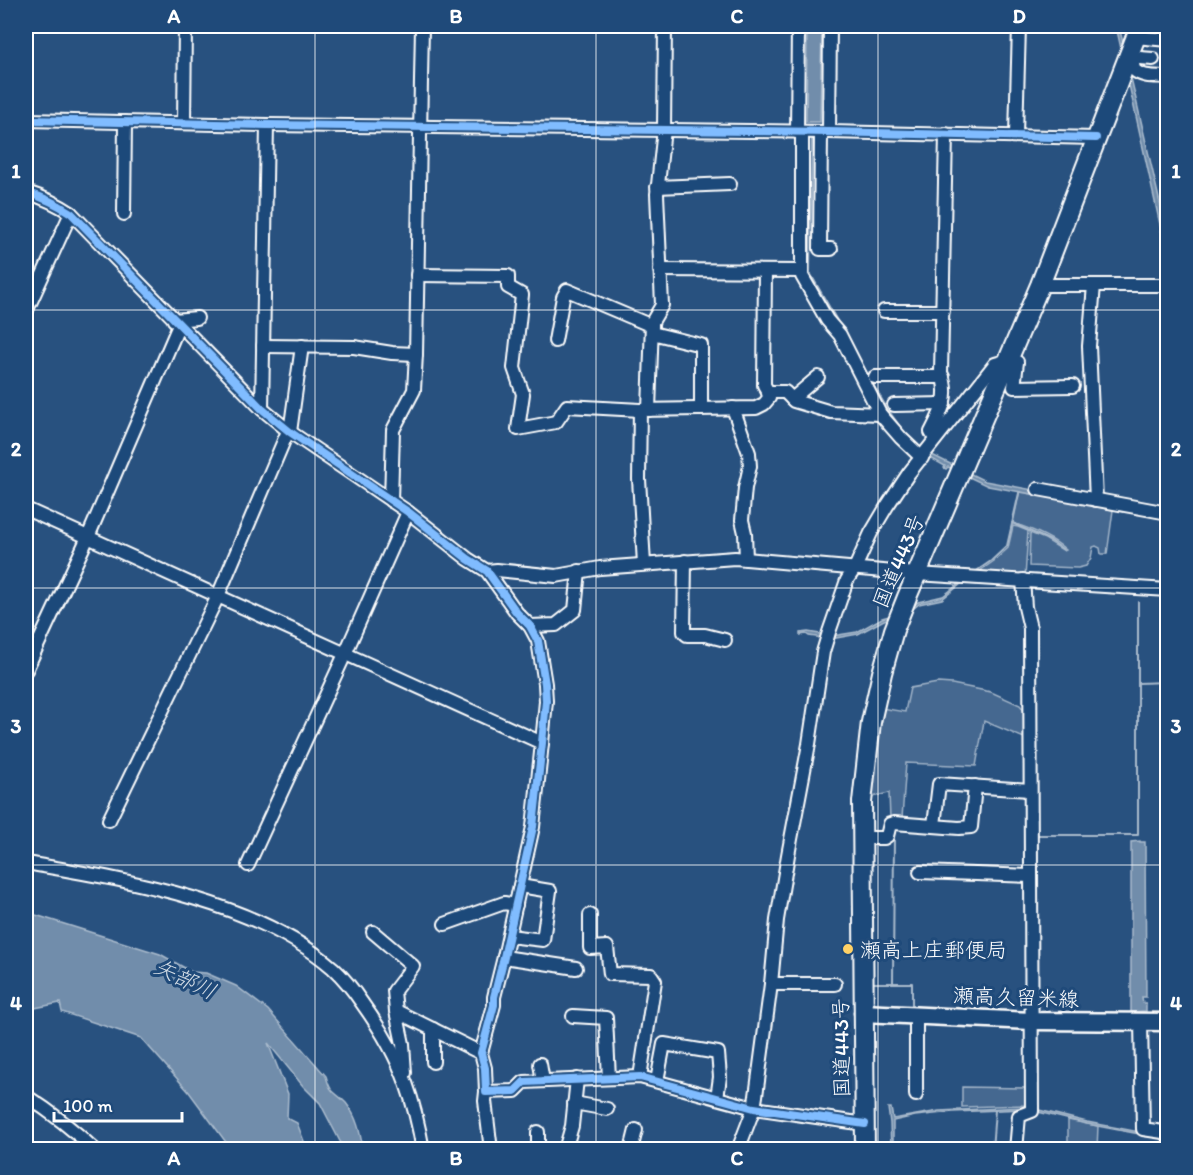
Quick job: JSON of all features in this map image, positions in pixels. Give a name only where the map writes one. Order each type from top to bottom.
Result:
[{"type":"highway","name":"国道443号","points":[[865,1149],[862,802],[871,722],[882,673],[894,630],[1040,285],[1096,138],[1130,58],[1138,32]]},
{"type":"main road","name":"瀬高久留米線","points":[[863,1013],[1032,1022],[1167,1022]]},
{"type":"street","points":[[184,123],[185,26]]},
{"type":"street","points":[[391,501],[393,430],[414,390],[422,26]]},
{"type":"street","points":[[644,564],[639,479],[652,322],[662,305],[657,187],[664,129],[665,26]]},
{"type":"street","points":[[798,26],[802,276],[827,320],[840,335],[880,414],[922,458]]},
{"type":"street","points":[[830,26],[820,249],[831,249]]},
{"type":"street","points":[[1016,135],[1019,26]]},
{"type":"street","points":[[1138,32],[1167,40]]},
{"type":"street","points":[[1153,59],[1130,58],[1138,74],[1167,77]]},
{"type":"street","points":[[26,120],[1096,138]]},
{"type":"street","points":[[124,122],[124,214]]},
{"type":"street","points":[[262,409],[267,125]]},
{"type":"street","points":[[935,439],[931,432],[944,404],[945,381],[941,373],[946,134]]},
{"type":"street","points":[[657,187],[730,184]]},
{"type":"street","points":[[26,192],[57,204],[71,213],[262,409],[289,431],[408,512],[487,571],[517,613],[530,626],[538,641],[546,684],[546,701],[533,827],[494,1005],[481,1053],[485,1068],[484,1101],[491,1149]]},
{"type":"street","points":[[26,312],[71,213]]},
{"type":"street","points":[[660,270],[801,272]]},
{"type":"street","points":[[417,275],[508,276],[508,287],[522,295],[514,368],[523,394],[518,429],[556,422],[567,406],[644,410],[756,408],[764,404],[769,398],[764,385],[765,271]]},
{"type":"street","points":[[1040,285],[1167,285]]},
{"type":"street","points":[[1094,285],[1089,346],[1096,500]]},
{"type":"street","points":[[555,342],[563,297],[567,290],[652,330],[701,345],[701,409]]},
{"type":"street","points":[[884,311],[943,311]]},
{"type":"street","points":[[177,322],[197,318]]},
{"type":"street","points":[[26,670],[88,537],[177,322]]},
{"type":"street","points":[[263,346],[354,347],[416,354]]},
{"type":"street","points":[[109,820],[218,596],[289,431],[302,346]]},
{"type":"street","points":[[738,1149],[754,1108],[779,909],[823,652],[847,580],[871,533],[909,473],[995,364],[1009,360],[1017,362],[1014,387],[1073,386]]},
{"type":"street","points":[[792,399],[818,377]]},
{"type":"street","points":[[875,377],[943,377]]},
{"type":"street","points":[[768,392],[785,392],[794,401],[831,412],[880,414]]},
{"type":"street","points":[[894,405],[944,404]]},
{"type":"street","points":[[732,408],[749,453],[750,465],[741,520],[745,533],[746,559]]},
{"type":"street","points":[[1038,489],[1167,513]]},
{"type":"street","points":[[26,509],[542,743]]},
{"type":"street","points":[[248,865],[408,512]]},
{"type":"street","points":[[487,571],[556,576],[600,568],[735,558],[917,574],[1167,590]]},
{"type":"street","points":[[685,561],[684,632],[687,635],[705,635],[725,640]]},
{"type":"street","points":[[530,626],[556,625],[575,610],[579,572]]},
{"type":"street","points":[[1016,1149],[1019,1116],[1032,1112],[1030,628],[1025,607],[1023,580]]},
{"type":"street","points":[[934,825],[939,784],[1030,790]]},
{"type":"street","points":[[867,838],[884,838],[887,836],[890,824],[894,823],[971,827],[975,786]]},
{"type":"street","points":[[26,863],[109,878],[212,904],[285,935],[333,968],[348,984],[386,1039],[406,1082],[423,1149]]},
{"type":"street","points":[[920,872],[1030,876]]},
{"type":"street","points":[[509,936],[543,940],[550,891],[520,886]]},
{"type":"street","points":[[446,924],[504,903],[516,905]]},
{"type":"street","points":[[590,915],[590,948],[607,947],[610,974],[651,975],[655,981],[640,1077]]},
{"type":"street","points":[[373,932],[413,966],[394,991],[403,1044],[406,1082]]},
{"type":"street","points":[[504,957],[576,968]]},
{"type":"street","points":[[771,984],[835,984]]},
{"type":"street","points":[[396,1011],[481,1053]]},
{"type":"street","points":[[573,1016],[606,1018],[609,1078]]},
{"type":"street","points":[[916,1016],[916,1095]]},
{"type":"street","points":[[1141,1021],[1143,1129],[1163,1132],[1167,1135]]},
{"type":"street","points":[[433,1029],[433,1062]]},
{"type":"street","points":[[657,1081],[664,1044],[718,1053],[720,1077],[717,1098]]},
{"type":"street","points":[[540,1064],[543,1081]]},
{"type":"street","points":[[486,1092],[515,1091],[524,1082],[640,1077],[754,1108],[865,1124]]},
{"type":"street","points":[[565,1149],[572,1126],[577,1079]]},
{"type":"street","points":[[26,1096],[75,1130],[95,1149]]},
{"type":"street","points":[[574,1103],[607,1109]]},
{"type":"street","points":[[632,1149],[636,1130]]},
{"type":"street","points":[[538,1132],[538,1149]]},
{"type":"shaded area","points":[[1020,490],[1113,510],[1107,554],[1101,554],[1100,548],[1096,546],[1093,547],[1091,558],[1086,566],[1078,568],[1029,566],[1030,533],[1066,550],[1048,537],[1013,523]]},
{"type":"shaded area","points":[[1013,526],[1028,531],[1025,578],[977,573],[1008,548]]},
{"type":"shaded area","points":[[938,683],[991,692],[1020,705],[1025,716],[1024,738],[984,721],[976,766],[906,763],[902,818],[890,818],[889,793],[872,797],[881,708],[905,712],[910,688]]},
{"type":"shaded area","points":[[962,1087],[1028,1088],[1028,1105],[962,1107]]},
{"type":"shaded area","points":[[1068,1120],[1098,1126],[1097,1149],[1068,1149]]},
{"type":"water","points":[[807,26],[822,26],[820,122],[806,122]]},
{"type":"water","points":[[1116,26],[1119,26],[1167,233],[1167,256]]},
{"type":"water","points":[[930,454],[985,481],[1167,515],[1167,519],[988,486],[948,467],[944,468],[945,466],[927,456]]},
{"type":"water","points":[[960,583],[942,599],[919,604],[908,613],[884,620],[858,634],[831,639],[800,635],[800,633],[808,632],[832,636],[857,632],[882,618],[907,611],[918,602],[943,596]]},
{"type":"water","points":[[1131,842],[1145,842],[1146,997],[1142,997],[1143,1003],[1146,1003],[1146,1011],[1131,1012]]},
{"type":"water","name":"矢部川","points":[[26,912],[160,954],[192,972],[206,973],[236,986],[268,1010],[326,1076],[331,1089],[346,1103],[353,1114],[363,1149],[344,1149],[320,1103],[268,1043],[288,1094],[287,1118],[297,1123],[307,1149],[231,1149],[189,1092],[141,1038],[62,1012],[60,1003],[30,1009],[26,1007]]},
{"type":"water","points":[[1027,1107],[1140,1132],[1140,1134],[1026,1109],[953,1112],[893,1121],[893,1149],[891,1149],[888,1108],[891,1108],[893,1119],[939,1111]]},
{"type":"waterway","points":[[812,136],[810,273],[840,326]]},
{"type":"waterway","points":[[869,378],[904,432],[923,450]]},
{"type":"waterway","points":[[975,572],[1007,546],[1019,493]]},
{"type":"waterway","points":[[1012,523],[1051,541],[1064,550]]},
{"type":"waterway","points":[[1035,835],[1138,835],[1138,602]]},
{"type":"waterway","points":[[1138,683],[1168,682]]},
{"type":"waterway","points":[[893,983],[894,832]]},
{"type":"waterway","points":[[871,983],[912,983],[912,1005]]},
{"type":"waterway","points":[[992,1150],[995,1110]]},
{"type":"cycle path","points":[[26,120],[1096,138]]},
{"type":"cycle path","points":[[26,192],[71,213],[262,409],[290,432],[408,512],[487,571],[517,613],[530,626],[538,641],[546,701],[533,827],[494,1005],[481,1053],[485,1068],[486,1092],[515,1091],[524,1082],[640,1077],[754,1108],[865,1124]]},
{"type":"place","name":"瀬高上庄郵便局","points":[[848,949]]}]
